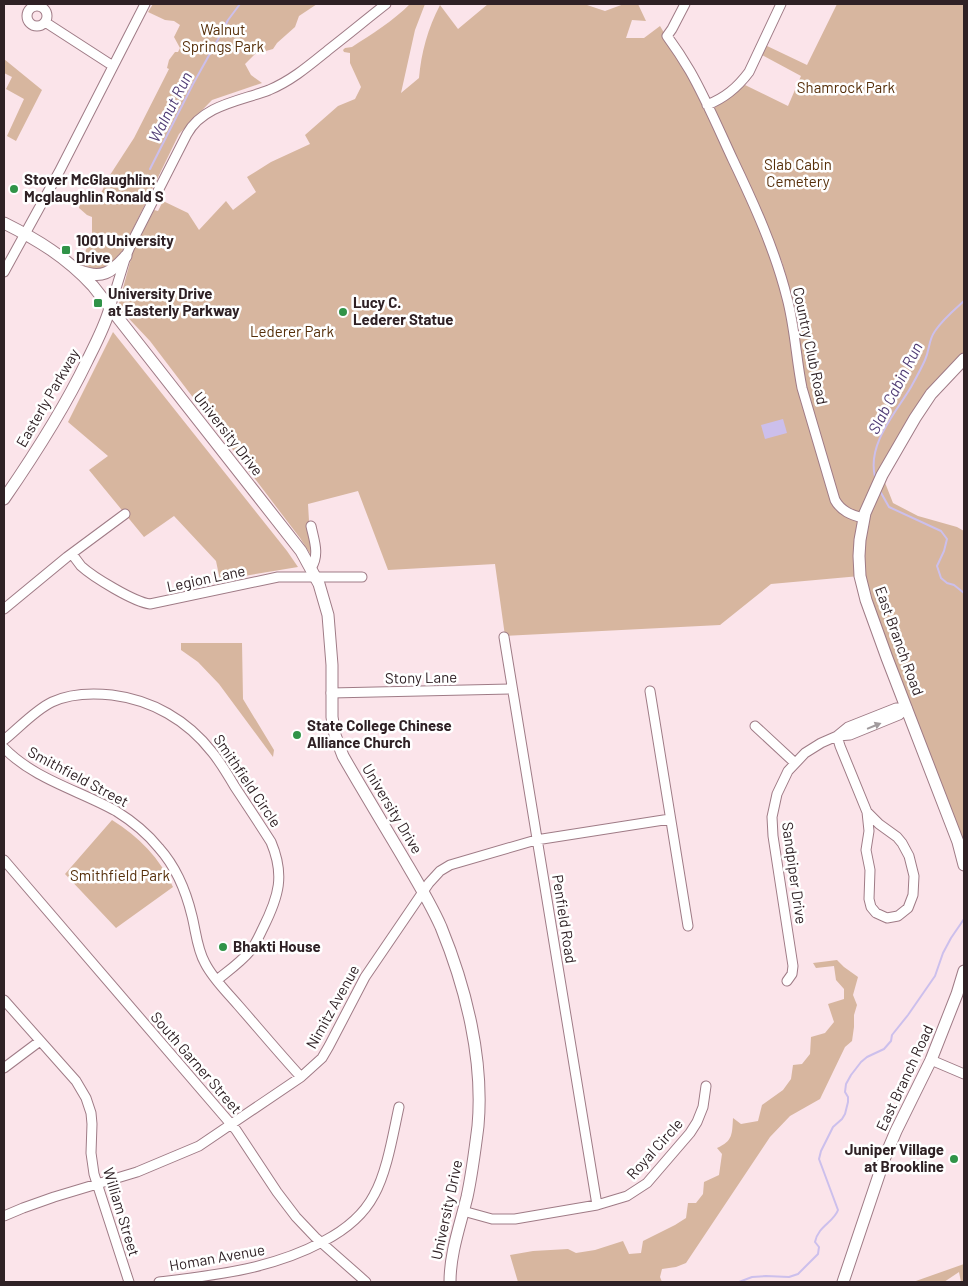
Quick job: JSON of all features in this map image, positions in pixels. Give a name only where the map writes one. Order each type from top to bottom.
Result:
[{"type":"main road","name":"University Drive","points":[[4,223],[49,248],[78,270],[93,286],[301,551],[314,573],[325,602],[329,626],[332,665],[332,717],[335,735],[343,756],[423,891],[440,926],[462,988],[468,1012],[476,1055],[478,1125],[473,1165],[450,1267],[450,1282]]},
{"type":"main road","points":[[78,270],[92,274],[105,274],[115,268],[126,256]]},
{"type":"main road","name":"Easterly Parkway","points":[[4,499],[31,459],[72,391],[107,319],[110,308]]},
{"type":"main road","name":"East Branch Road","points":[[964,359],[931,394],[905,433],[882,475],[864,518],[859,556],[860,576],[864,592],[887,658],[958,842],[964,865]]},
{"type":"main road","name":"East Branch Road","points":[[843,1282],[885,1157],[932,1060],[964,971]]},
{"type":"street","points":[[4,272],[145,4]]},
{"type":"street","points":[[110,308],[126,256],[187,134],[196,122],[212,110],[270,89],[291,79],[386,4]]},
{"type":"street","name":"Country Club Road","points":[[685,4],[667,36],[690,72],[707,105],[765,232],[791,313],[802,388],[835,500],[843,510],[864,518]]},
{"type":"street","points":[[707,105],[726,96],[749,72],[781,4]]},
{"type":"street","points":[[45,22],[114,66]]},
{"type":"street","points":[[4,608],[125,514]]},
{"type":"street","points":[[311,526],[316,552],[314,573]]},
{"type":"street","name":"Legion Lane","points":[[72,554],[82,567],[94,576],[134,599],[150,604],[278,577],[314,573],[362,576]]},
{"type":"street","name":"Penfield Road","points":[[504,637],[597,1205]]},
{"type":"street","name":"Stony Lane","points":[[331,693],[512,690]]},
{"type":"street","points":[[650,692],[688,926]]},
{"type":"street","name":"Smithfield Circle","points":[[4,740],[51,702],[62,698],[105,694],[121,696],[152,705],[181,721],[201,738],[214,754],[271,842],[279,870],[277,895],[258,939],[244,957],[217,980]]},
{"type":"street","name":"Sandpiper Drive","points":[[787,981],[792,974],[793,966],[772,823],[773,808],[777,794],[795,763],[812,748],[838,736],[850,735],[866,729],[899,715],[907,708]]},
{"type":"street","points":[[755,726],[795,763]]},
{"type":"street","points":[[838,736],[840,746],[867,812],[869,831],[866,850],[870,870],[869,899],[871,906],[876,913],[887,918],[898,916],[910,904],[914,884],[913,869],[902,843],[867,812]]},
{"type":"street","name":"Smithfield Street","points":[[4,748],[37,773],[122,816],[138,827],[159,848],[179,879],[188,900],[201,956],[217,980],[301,1077]]},
{"type":"street","name":"Nimitz Avenue","points":[[4,1216],[54,1197],[137,1172],[199,1146],[301,1077],[322,1058],[365,977],[432,878],[450,865],[536,840],[670,819]]},
{"type":"street","points":[[868,840],[880,824]]},
{"type":"street","name":"South Garner Street","points":[[4,860],[236,1130],[290,1210],[308,1231],[366,1282]]},
{"type":"street","name":"William Street","points":[[4,1000],[76,1081],[86,1098],[92,1119],[92,1162],[97,1184],[129,1282]]},
{"type":"street","points":[[4,1068],[40,1041]]},
{"type":"street","points":[[932,1060],[964,1074]]},
{"type":"street","name":"Royal Circle","points":[[463,1211],[492,1219],[505,1220],[597,1205],[627,1196],[647,1183],[690,1133],[703,1107],[706,1086]]},
{"type":"street","name":"Homan Avenue","points":[[159,1282],[259,1267],[286,1259],[322,1243],[355,1221],[367,1207],[380,1184],[399,1107]]},
{"type":"green space","name":"Walnut Springs Park","points":[[153,4],[317,4],[299,16],[295,27],[273,49],[255,54],[245,64],[251,75],[262,83],[212,100],[179,134],[118,260],[102,272],[83,267],[85,263],[81,259],[92,236],[92,217],[79,208],[81,199],[100,195],[110,175],[134,138],[169,69],[167,68],[169,60],[180,48],[174,37],[180,25],[148,12]]},
{"type":"green space","points":[[410,4],[425,4],[415,30],[401,93],[419,78],[421,59],[426,41],[440,5],[458,29],[488,4],[584,4],[605,11],[624,4],[638,4],[646,21],[632,20],[626,38],[644,38],[660,26],[707,105],[776,261],[796,339],[803,337],[782,262],[714,108],[745,85],[788,106],[801,76],[760,54],[765,45],[807,65],[837,4],[964,4],[964,359],[954,370],[882,475],[893,503],[918,516],[957,527],[964,531],[964,861],[860,576],[771,584],[720,625],[505,636],[495,564],[388,570],[358,491],[308,504],[311,555],[150,341],[118,307],[133,251],[154,210],[158,211],[163,201],[188,213],[199,230],[226,201],[233,210],[256,192],[247,177],[271,162],[310,144],[305,135],[338,106],[355,99],[361,87],[350,63],[350,53],[343,50],[352,47],[375,32]]},
{"type":"green space","points":[[4,59],[42,90],[16,141],[7,136],[24,99],[6,89],[12,77],[4,73]]},
{"type":"green space","points":[[113,332],[298,567],[220,580],[216,561],[174,516],[144,537],[89,470],[108,456],[68,422]]},
{"type":"green space","points":[[181,643],[242,643],[243,699],[274,750],[273,757],[219,684],[198,662],[181,650]]},
{"type":"green space","name":"Smithfield Park","points":[[112,820],[148,849],[168,876],[173,887],[116,928],[65,874]]},
{"type":"green space","points":[[837,960],[858,977],[853,995],[857,1005],[854,1015],[852,1041],[845,1047],[820,1099],[790,1116],[770,1137],[686,1263],[662,1269],[660,1277],[662,1282],[518,1282],[510,1255],[533,1251],[568,1249],[576,1253],[595,1250],[623,1241],[629,1254],[641,1253],[643,1241],[686,1218],[688,1203],[696,1203],[703,1194],[704,1182],[719,1175],[722,1154],[717,1148],[729,1140],[733,1118],[741,1124],[758,1121],[762,1105],[783,1090],[791,1079],[793,1065],[802,1064],[810,1054],[811,1037],[825,1033],[834,1022],[828,1004],[844,999],[844,989],[836,980],[834,966],[816,968],[813,963]]},
{"type":"green space","points":[[964,1264],[964,1282],[961,1282],[959,1272],[944,1282],[913,1282]]},
{"type":"shaded area","points":[[783,419],[787,433],[765,439],[761,425]]},
{"type":"waterway","name":"Walnut Run","points":[[150,169],[193,84],[228,20],[240,4]]},
{"type":"waterway","name":"Slab Cabin Run","points":[[875,477],[875,453],[884,430],[920,370],[927,356],[931,338],[935,331],[964,301]]},
{"type":"waterway","name":"Slab Cabin Run","points":[[880,491],[889,507],[941,531],[947,539],[937,566],[941,578],[964,593]]},
{"type":"waterway","name":"Slab Cabin Run","points":[[739,1282],[752,1277],[789,1277],[798,1274],[818,1254],[819,1247],[815,1242],[819,1232],[838,1210],[819,1159],[833,1127],[845,1114],[848,1102],[845,1092],[846,1084],[861,1062],[884,1049],[891,1041],[892,1035],[935,976],[943,953],[964,919]]},
{"type":"place","name":"Stover McGlaughlin: Mcglaughlin Ronald S","points":[[14,189]]},
{"type":"place","name":"1001 University Drive","points":[[66,250]]},
{"type":"place","name":"University Drive at Easterly Parkway","points":[[98,303]]},
{"type":"place","name":"Lucy C. Lederer Statue","points":[[343,312]]},
{"type":"place","name":"State College Chinese Alliance Church","points":[[297,735]]},
{"type":"place","name":"Bhakti House","points":[[223,947]]},
{"type":"place","name":"Juniper Village at Brookline","points":[[954,1159]]},
{"type":"park label","name":"Shamrock Park","points":[[846,88]]},
{"type":"park label","name":"Slab Cabin Cemetery","points":[[798,174]]},
{"type":"park label","name":"Lederer Park","points":[[292,332]]}]
